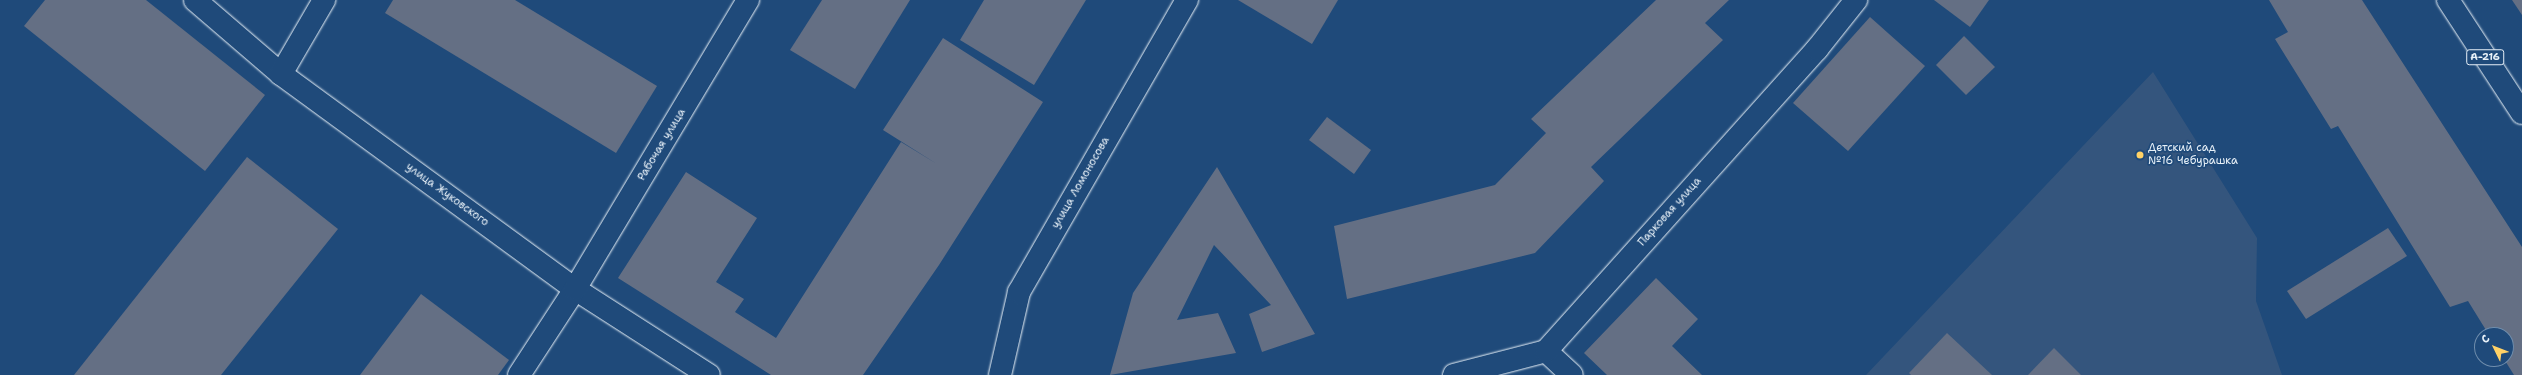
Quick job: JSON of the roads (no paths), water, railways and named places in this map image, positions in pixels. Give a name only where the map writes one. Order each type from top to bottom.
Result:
[{"type":"street","name":"улица Жуковского","points":[[195,0],[281,74],[575,289],[709,375]]},
{"type":"street","points":[[281,74],[324,0]]},
{"type":"street","name":"Рабочая улица","points":[[519,375],[575,289],[748,0]]},
{"type":"street","name":"улица Ломоносова","points":[[1000,375],[1019,292],[1187,0]]},
{"type":"street","name":"Парковая улица","points":[[1546,351],[1817,49],[1856,0]]},
{"type":"street","name":"А-216","points":[[2448,0],[2522,113]]},
{"type":"street","points":[[1454,375],[1546,351],[1572,375]]},
{"type":"place","name":"Детский сад №16 Чебурашка","points":[[2140,155]]}]
